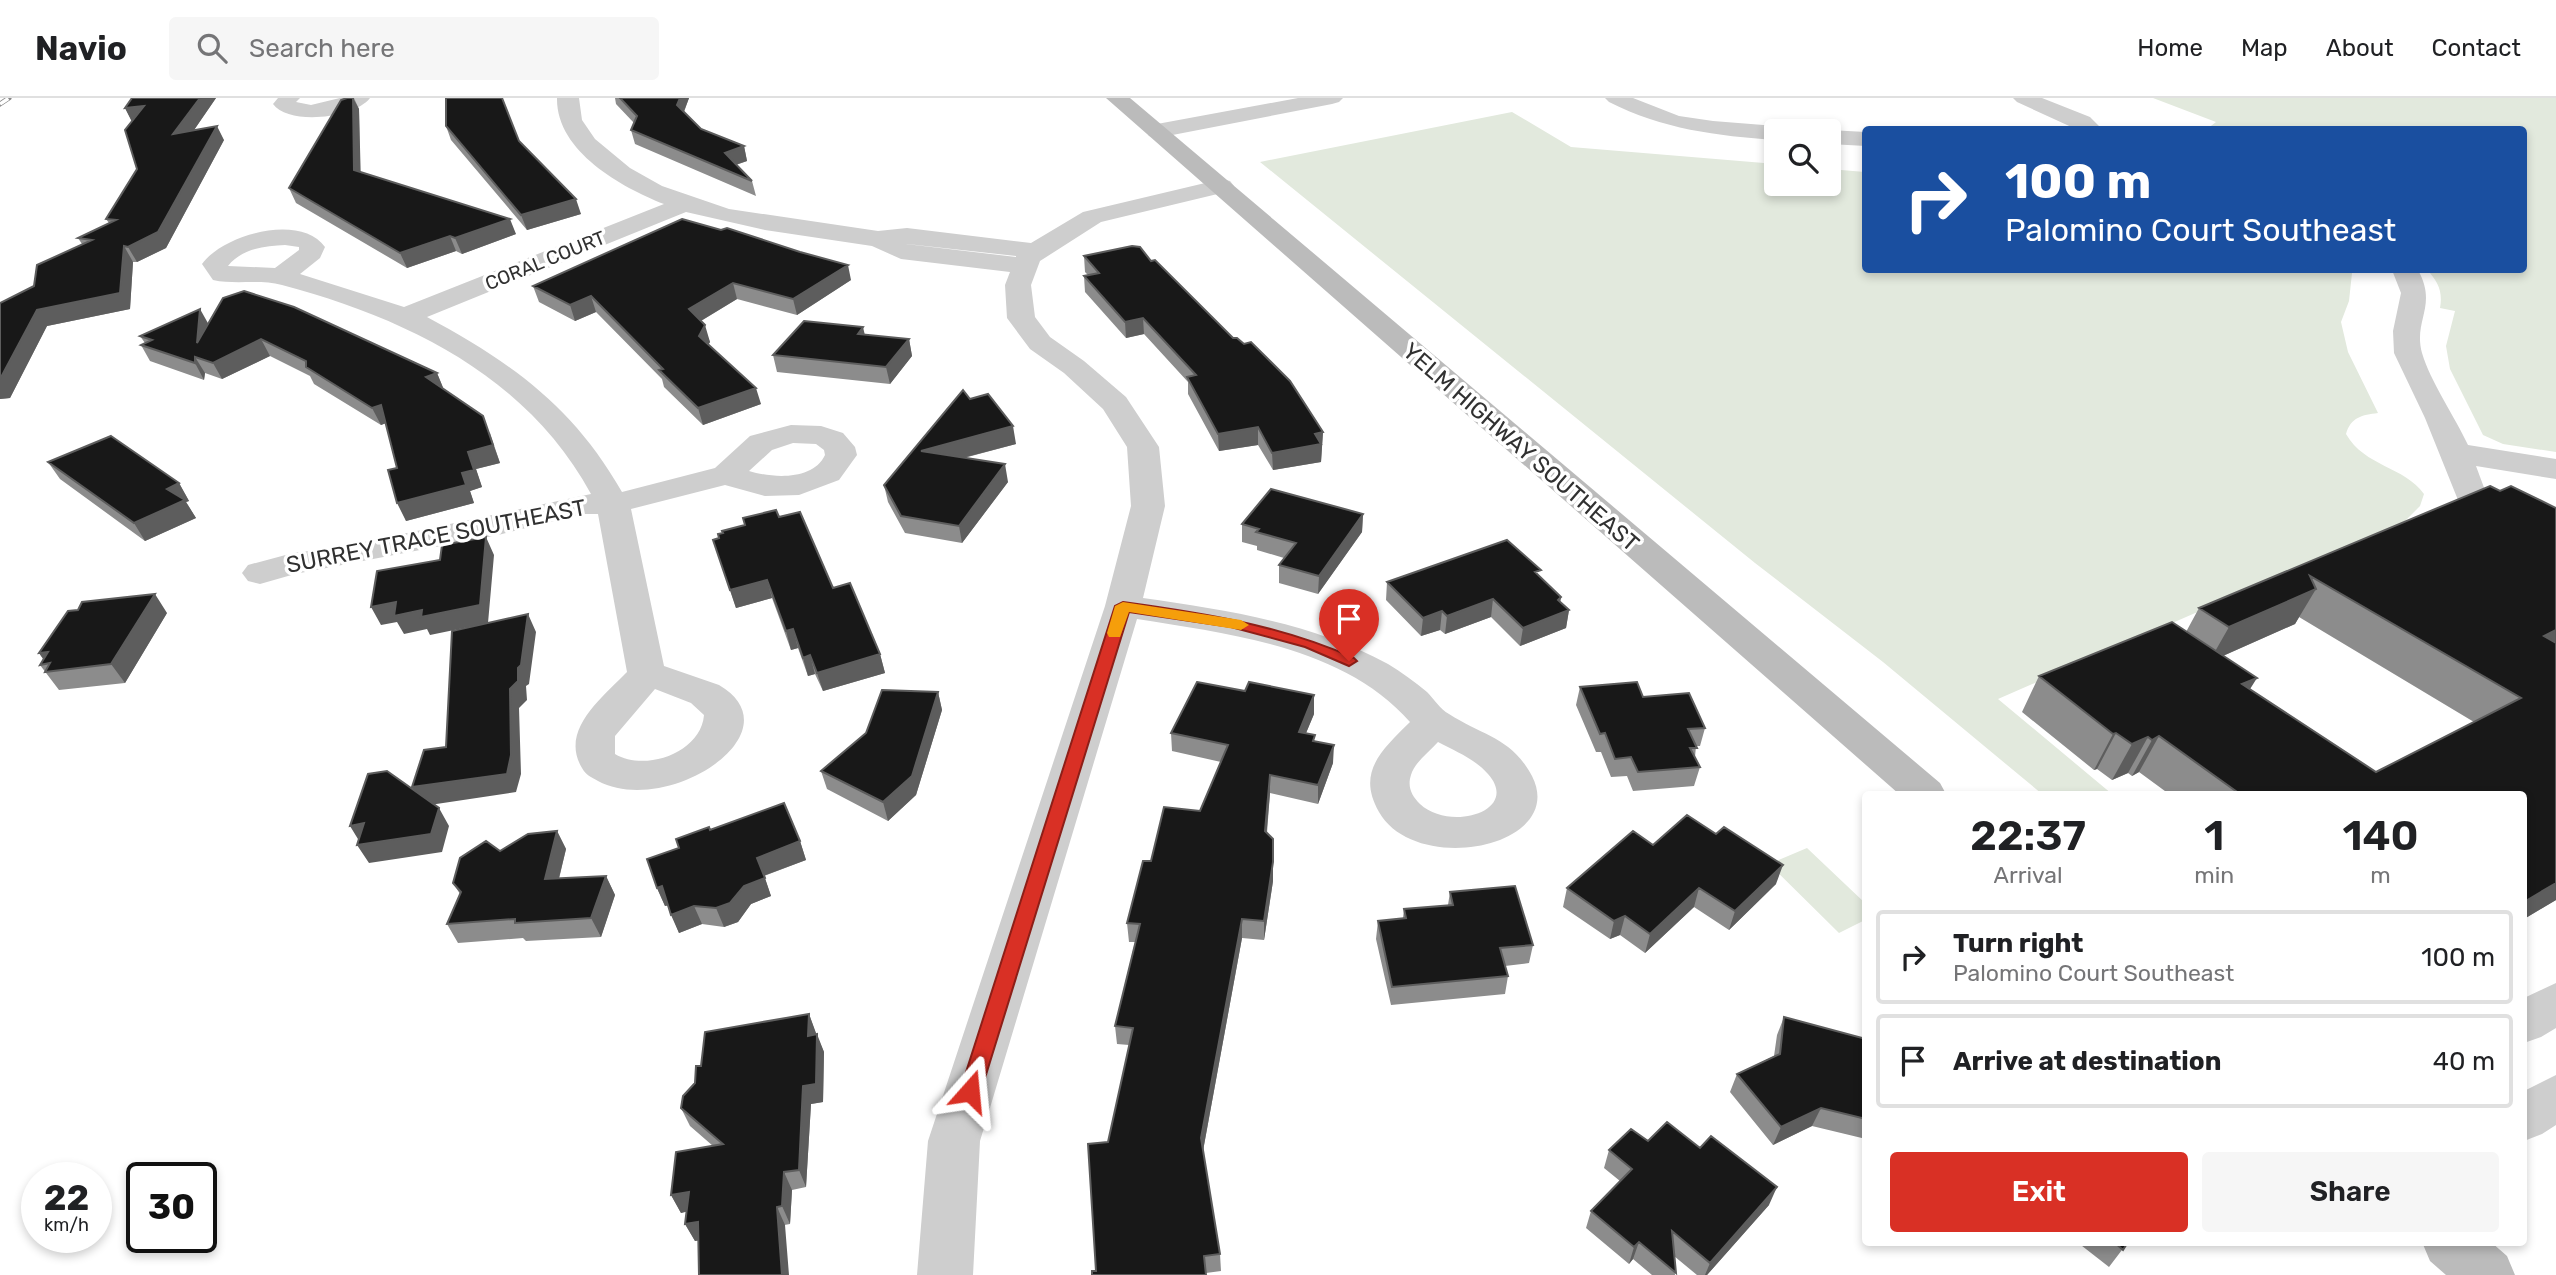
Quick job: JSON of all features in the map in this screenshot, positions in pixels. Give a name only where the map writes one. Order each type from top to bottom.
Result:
[{"type":"main road","name":"YELM HIGHWAY SOUTHEAST","points":[[1117,98],[1921,791]]},
{"type":"main road","points":[[2454,1246],[2487,1275]]},
{"type":"street","points":[[289,98],[284,104],[287,107],[302,110],[324,109],[359,98]]},
{"type":"street","points":[[568,98],[574,132],[606,162],[645,186],[684,204],[740,217],[878,239],[901,251],[1031,259]]},
{"type":"street","points":[[1157,131],[1332,98]]},
{"type":"street","points":[[1616,98],[1642,112],[1685,125],[1764,132]]},
{"type":"street","points":[[2024,98],[2087,126]]},
{"type":"street","points":[[1841,137],[1862,139]]},
{"type":"street","points":[[945,1275],[954,1141],[1123,606],[1147,506],[1143,447],[1115,403],[1074,367],[1040,343],[1021,318],[1018,285],[1031,259],[1092,217],[1143,202],[1222,186]]},
{"type":"street","name":"CORAL COURT","points":[[405,316],[684,204]]},
{"type":"street","points":[[2406,273],[2414,288],[2415,305],[2407,332],[2408,351],[2457,453],[2470,493]]},
{"type":"street","points":[[281,276],[405,316],[463,348],[514,382],[555,420],[580,451],[613,504],[647,674]]},
{"type":"street","points":[[2457,453],[2556,469]]},
{"type":"street","name":"SURREY TRACE SOUTHEAST","points":[[260,572],[498,525],[582,504],[613,504],[726,475]]},
{"type":"street","points":[[1123,606],[1231,622],[1310,644],[1368,670],[1408,697],[1433,723]]},
{"type":"street","points":[[2527,1021],[2556,1003]]},
{"type":"street","points":[[2527,1116],[2556,1097]]},
{"type":"shaded area","points":[[2153,98],[2556,98],[2556,452],[2503,444],[2483,435],[2450,369],[2446,346],[2455,311],[2440,308],[2439,287],[2430,273],[2527,273],[2527,126],[2211,126],[2216,122]]},
{"type":"shaded area","points":[[1512,112],[1571,147],[1764,163],[1764,196],[1841,196],[1841,170],[1862,172],[1862,273],[2352,273],[2349,301],[2341,322],[2348,352],[2378,413],[2358,418],[2346,434],[2363,453],[2406,477],[2424,494],[2420,506],[2404,522],[1998,699],[2108,791],[2038,791],[1883,662],[1755,563],[1260,162]]},
{"type":"shaded area","points":[[1807,848],[1862,900],[1862,922],[1839,933],[1769,864]]},
{"type":"building","points":[[132,98],[200,98],[173,134],[217,126],[158,232],[128,247],[124,246],[120,293],[37,310],[0,379],[0,303],[34,286],[37,265],[92,240],[78,238],[116,220],[106,219],[137,169],[125,130],[144,106],[125,108]]},
{"type":"building","points":[[353,98],[354,170],[510,219],[400,253],[289,188],[341,100]]},
{"type":"building","points":[[446,98],[502,98],[519,141],[576,199],[521,215],[446,126]]},
{"type":"building","points":[[620,98],[680,98],[677,105],[701,129],[744,146],[725,153],[752,181],[631,130],[637,116]]},
{"type":"building","points":[[682,219],[721,230],[727,228],[848,265],[793,299],[733,283],[689,309],[705,325],[699,336],[756,388],[698,408],[591,296],[570,305],[533,286]]},
{"type":"building","points":[[1132,246],[1140,247],[1151,261],[1155,260],[1233,338],[1244,344],[1251,342],[1290,381],[1323,432],[1315,434],[1321,444],[1272,453],[1258,427],[1218,434],[1187,377],[1196,375],[1143,318],[1125,322],[1084,276],[1099,273],[1084,256]]},
{"type":"building","points":[[244,291],[294,307],[437,373],[426,377],[483,416],[493,445],[468,452],[474,470],[462,473],[466,485],[397,503],[388,470],[397,468],[381,405],[372,408],[306,367],[306,361],[261,339],[213,363],[195,357],[195,363],[141,345],[152,340],[140,336],[200,309],[197,343],[223,298]]},
{"type":"building","points":[[804,321],[863,327],[858,334],[909,339],[886,367],[773,355]]},
{"type":"building","points":[[963,390],[970,399],[988,394],[1013,426],[921,451],[1005,464],[959,526],[901,516],[884,485]]},
{"type":"building","points":[[111,436],[179,483],[167,489],[185,500],[134,523],[48,462]]},
{"type":"building","points":[[2490,486],[2500,491],[2511,486],[2556,508],[2556,630],[2544,636],[2556,643],[2556,883],[2527,900],[2527,791],[2236,791],[2159,736],[2152,740],[2148,737],[2132,744],[2116,733],[2113,734],[2039,676],[2172,622],[2257,678],[2242,684],[2376,772],[2521,698],[2310,576],[2316,589],[2229,627],[2199,608]]},
{"type":"building","points":[[1271,489],[1363,514],[1319,576],[1279,565],[1296,543],[1256,532],[1259,529],[1242,524]]},
{"type":"building","points":[[776,510],[779,517],[800,512],[833,588],[850,583],[880,654],[817,673],[810,655],[803,658],[793,629],[786,631],[767,580],[730,590],[713,540],[719,538],[718,534],[723,533],[722,531],[745,525],[743,518]]},
{"type":"building","points":[[486,537],[480,605],[421,617],[422,610],[394,616],[396,602],[371,607],[377,571],[440,560],[442,545]]},
{"type":"building","points":[[1507,540],[1541,570],[1535,572],[1561,597],[1558,600],[1569,610],[1523,628],[1493,599],[1447,616],[1442,611],[1423,618],[1387,582]]},
{"type":"building","points":[[155,594],[111,664],[45,672],[50,663],[40,665],[48,652],[39,653],[68,611],[78,610],[82,602]]},
{"type":"building","points":[[528,614],[518,681],[510,689],[511,755],[507,774],[412,787],[424,750],[446,747],[452,631]]},
{"type":"building","points":[[1197,682],[1245,691],[1249,682],[1314,695],[1299,732],[1315,735],[1313,741],[1334,745],[1318,785],[1270,775],[1265,831],[1273,839],[1273,862],[1264,921],[1242,919],[1201,1138],[1220,1254],[1204,1256],[1206,1275],[1092,1275],[1092,1271],[1096,1271],[1088,1144],[1108,1142],[1133,1028],[1115,1026],[1140,924],[1127,923],[1143,861],[1151,861],[1164,807],[1200,811],[1228,745],[1171,733]]},
{"type":"building","points":[[1637,682],[1643,697],[1689,693],[1705,728],[1688,729],[1697,748],[1690,748],[1700,767],[1638,772],[1631,757],[1615,759],[1605,733],[1600,734],[1580,687]]},
{"type":"building","points":[[882,690],[938,692],[912,776],[883,802],[821,771],[866,733]]},
{"type":"building","points":[[387,771],[439,808],[431,834],[357,845],[364,823],[350,826],[368,774]]},
{"type":"building","points":[[784,803],[800,841],[757,858],[765,878],[744,886],[730,903],[716,908],[694,906],[671,915],[662,886],[657,888],[647,859],[679,848],[676,839],[709,827],[710,830]]},
{"type":"building","points":[[1687,815],[1716,834],[1724,827],[1783,865],[1735,911],[1699,888],[1650,934],[1625,916],[1614,921],[1567,888],[1633,831],[1653,845]]},
{"type":"building","points":[[557,831],[545,879],[606,876],[591,918],[515,923],[515,919],[447,924],[461,892],[453,883],[460,858],[486,841],[500,851],[528,834]]},
{"type":"building","points":[[1515,886],[1533,945],[1500,948],[1508,976],[1392,987],[1378,921],[1406,918],[1404,909],[1453,905],[1450,892]]},
{"type":"building","points":[[809,1014],[808,1036],[817,1034],[816,1084],[803,1086],[799,1170],[784,1172],[782,1206],[777,1207],[782,1275],[699,1275],[698,1222],[685,1224],[689,1192],[671,1195],[676,1152],[723,1144],[681,1108],[683,1096],[695,1083],[696,1066],[701,1066],[705,1032]]},
{"type":"building","points":[[1784,1017],[1862,1038],[1862,1118],[1821,1108],[1781,1127],[1737,1074],[1780,1054]]},
{"type":"building","points":[[1667,1122],[1700,1148],[1711,1136],[1777,1187],[1710,1263],[1672,1231],[1676,1273],[1639,1242],[1634,1247],[1591,1211],[1632,1169],[1609,1150],[1631,1129],[1648,1141]]},
{"type":"railway","points":[[0,104],[9,98]]},
{"type":"slow traffic","points":[[1114,633],[1123,606],[1241,625]]},
{"type":"route","points":[[970,1091],[1123,606],[1231,622],[1310,644],[1349,661]]}]
